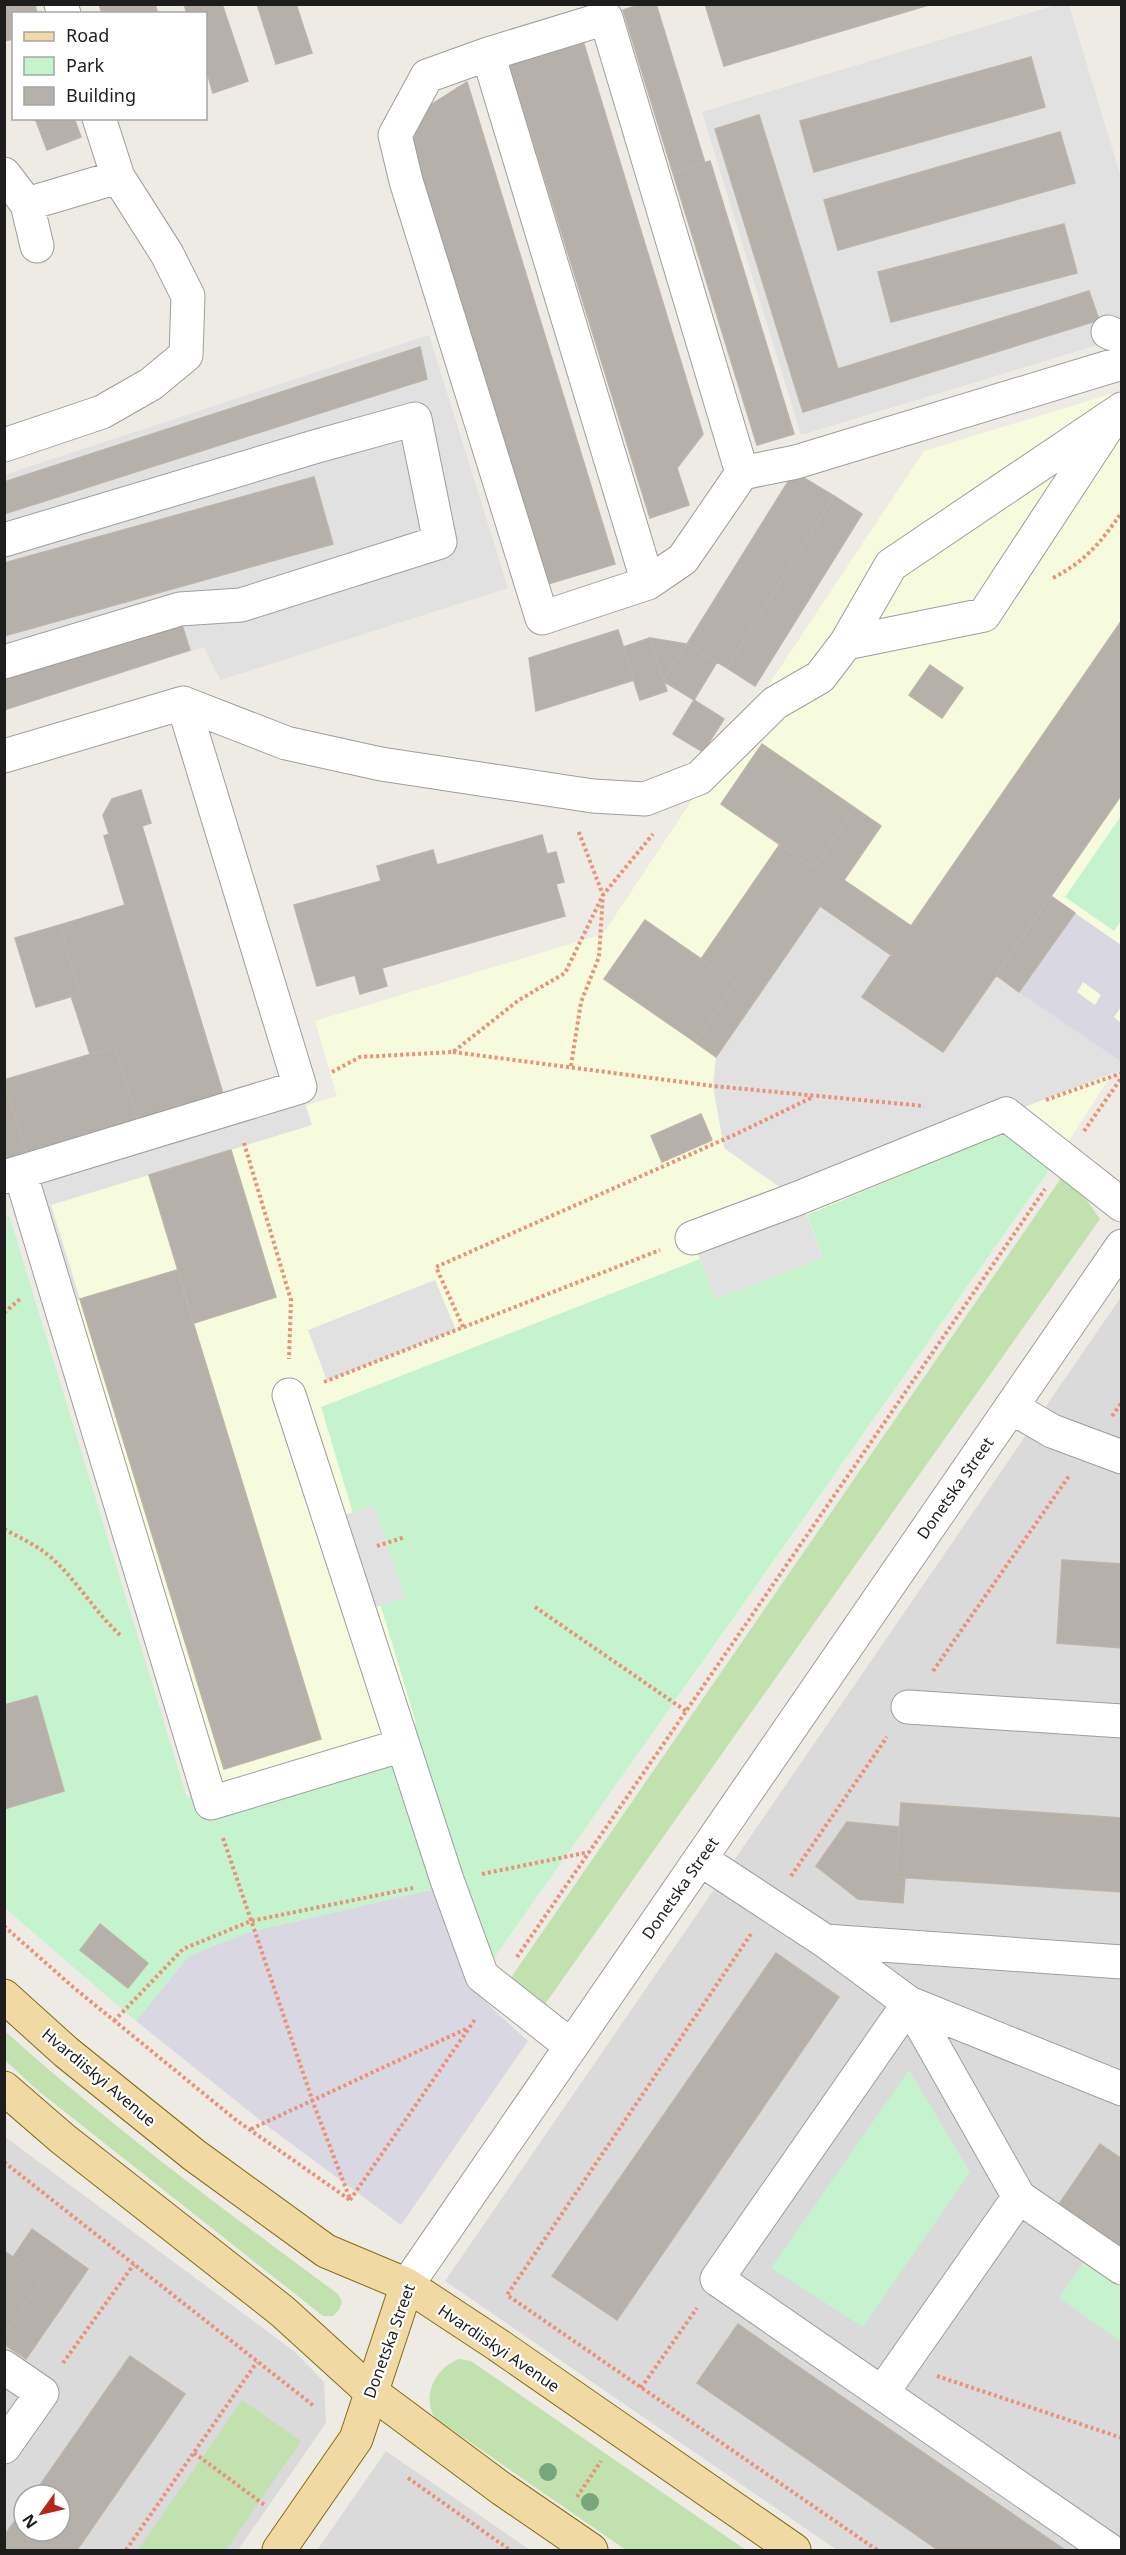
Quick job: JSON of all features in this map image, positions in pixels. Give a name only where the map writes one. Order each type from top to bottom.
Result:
[{"type":"main road","name":"Hvardiiskyi Avenue","points":[[4,1996],[66,2052],[185,2148],[326,2251],[407,2285],[498,2345],[794,2550]]},
{"type":"main road","points":[[4,2088],[63,2139],[282,2311],[370,2391],[502,2489],[591,2550]]},
{"type":"main road","name":"Donetska Street","points":[[287,2539],[356,2439],[407,2285]]},
{"type":"street","points":[[742,473],[606,18],[488,54],[427,76],[395,135],[406,181],[542,618],[648,583],[683,559],[742,473],[796,462],[1122,363]]},
{"type":"street","points":[[488,54],[648,583]]},
{"type":"street","points":[[4,445],[102,412],[151,384],[186,355],[188,296],[167,254],[118,177],[100,120]]},
{"type":"street","points":[[4,174],[27,204],[38,246]]},
{"type":"street","points":[[27,204],[118,177]]},
{"type":"street","points":[[4,756],[183,703],[286,743],[381,764],[564,792],[645,799],[699,778],[775,703],[820,677],[846,643],[891,565],[1119,411]]},
{"type":"street","points":[[846,643],[984,615],[1119,411]]},
{"type":"street","points":[[4,540],[415,419],[440,542],[241,605],[180,609],[4,662]]},
{"type":"street","points":[[183,703],[300,1087],[12,1174],[170,1664],[212,1803],[403,1745]]},
{"type":"street","points":[[692,1238],[796,1199],[1006,1113],[1122,1205]]},
{"type":"street","name":"Donetska Street","points":[[407,2285],[1122,1246]]},
{"type":"street","points":[[289,1395],[447,1880],[482,1976],[572,2046]]},
{"type":"street","points":[[1011,1407],[1052,1431],[1122,1457]]},
{"type":"street","points":[[908,1707],[1122,1721]]},
{"type":"street","points":[[700,1859],[825,1941],[909,2003],[1122,2090]]},
{"type":"street","points":[[825,1941],[1122,1962]]},
{"type":"street","points":[[909,2003],[1019,2197],[1122,2268]]},
{"type":"street","points":[[909,2003],[717,2279],[1109,2550]]},
{"type":"street","points":[[882,2393],[1019,2197]]},
{"type":"street","points":[[4,2367],[42,2392],[4,2447]]},
{"type":"path","points":[[564,792],[603,895],[599,957],[581,1002],[571,1066]]},
{"type":"path","points":[[453,1052],[519,1000],[565,973],[603,895],[655,832]]},
{"type":"path","points":[[300,1087],[360,1057],[453,1052],[708,1085],[927,1106]]},
{"type":"path","points":[[1006,1113],[1122,1075]]},
{"type":"path","points":[[350,2200],[1122,1075]]},
{"type":"path","points":[[463,1328],[436,1268],[734,1135],[815,1096]]},
{"type":"path","points":[[233,1108],[291,1300],[289,1395],[692,1238]]},
{"type":"path","points":[[876,2550],[507,2295],[770,1906],[1122,1402]]},
{"type":"path","points":[[4,1529],[40,1548],[56,1562],[102,1618],[139,1652],[170,1664]]},
{"type":"path","points":[[535,1607],[686,1711]]},
{"type":"path","points":[[212,1803],[312,2099],[350,2200]]},
{"type":"path","points":[[114,2021],[183,1949],[251,1921],[589,1852]]},
{"type":"path","points":[[4,1926],[114,2021],[251,2129],[350,2200]]},
{"type":"path","points":[[251,2129],[469,2028]]},
{"type":"path","points":[[4,2162],[314,2406]]},
{"type":"path","points":[[42,2392],[134,2264]]},
{"type":"path","points":[[640,2388],[717,2279]]},
{"type":"path","points":[[126,2550],[257,2362]]},
{"type":"path","points":[[194,2453],[287,2539]]},
{"type":"path","points":[[574,2500],[606,2454]]},
{"type":"path","points":[[408,2478],[510,2550]]},
{"type":"shaded area","points":[[1056,5],[1069,5],[1121,178],[1121,338],[801,435],[702,112]]},
{"type":"shaded area","points":[[429,335],[508,588],[220,680],[204,647],[5,710],[4,475]]},
{"type":"shaded area","points":[[1121,391],[1121,1060],[1055,1162],[674,1703],[458,1883],[214,1813],[19,1193],[337,1096],[315,1021],[603,934],[924,451]]},
{"type":"shaded area","points":[[820,906],[891,955],[862,997],[943,1052],[996,975],[1121,1062],[1121,1070],[800,1198],[823,1258],[715,1299],[692,1238],[795,1198],[724,1148],[713,1086],[716,1057]]},
{"type":"shaded area","points":[[1075,913],[1121,945],[1121,1007],[1114,1017],[1121,1023],[1121,1062],[1019,992]],"holes":[[[1083,982],[1101,995],[1095,1005],[1077,992]]]},
{"type":"shaded area","points":[[300,1087],[312,1125],[51,1205],[80,1299],[67,1303],[27,1170]]},
{"type":"shaded area","points":[[435,1280],[456,1330],[327,1381],[308,1330]]},
{"type":"shaded area","points":[[1121,1297],[1121,2550],[837,2550],[445,2281]]},
{"type":"shaded area","points":[[374,1505],[405,1598],[376,1607],[345,1515]]},
{"type":"shaded area","points":[[439,1888],[480,1993],[493,2009],[528,2041],[401,2225],[270,2128],[136,2021],[189,1956],[247,1933]]},
{"type":"shaded area","points":[[4,2136],[295,2352],[324,2382],[326,2423],[238,2550],[5,2550]]},
{"type":"shaded area","points":[[386,2451],[530,2550],[317,2550]]},
{"type":"green space","points":[[1121,816],[1121,921],[1114,931],[1065,897]]},
{"type":"green space","points":[[1008,1131],[1055,1162],[488,1966],[439,1888],[247,1933],[189,1956],[136,2021],[5,1908],[5,1216],[9,1215],[187,1798],[351,1748],[416,1723],[321,1407],[700,1259],[715,1299],[823,1258],[807,1215]]},
{"type":"green space","points":[[1066,1171],[1100,1219],[543,2007],[508,1982]]},
{"type":"green space","points":[[5,2031],[126,2134],[338,2294],[342,2302],[339,2310],[333,2316],[323,2316],[36,2089],[5,2060]]},
{"type":"green space","points":[[909,2070],[970,2172],[863,2327],[771,2268]]},
{"type":"green space","points":[[1088,2256],[1121,2279],[1121,2342],[1059,2298]]},
{"type":"green space","points":[[459,2359],[471,2361],[746,2550],[626,2550],[435,2418],[430,2401],[433,2383],[444,2368]]},
{"type":"green space","points":[[242,2400],[301,2441],[226,2550],[138,2550]]},
{"type":"building","points":[[4,4],[35,4],[37,12],[12,12],[12,39],[4,41]]},
{"type":"building","points":[[99,4],[155,4],[157,12],[101,12]]},
{"type":"building","points":[[184,4],[222,4],[248,81],[213,93],[207,72],[207,12],[186,12]]},
{"type":"building","points":[[257,4],[296,4],[312,53],[276,64]]},
{"type":"building","points":[[642,4],[656,4],[705,163],[673,173],[623,10]]},
{"type":"building","points":[[705,4],[932,4],[724,66]]},
{"type":"building","points":[[583,41],[703,434],[677,468],[689,505],[650,518],[509,63]]},
{"type":"building","points":[[1031,57],[1045,107],[814,172],[800,121]]},
{"type":"building","points":[[467,82],[615,564],[541,586],[407,153],[429,106]]},
{"type":"building","points":[[759,115],[838,369],[1089,291],[1099,320],[803,412],[715,129]]},
{"type":"building","points":[[36,120],[75,120],[81,137],[47,150]]},
{"type":"building","points":[[1060,132],[1075,183],[838,250],[824,200]]},
{"type":"building","points":[[710,161],[794,434],[757,445],[673,173]]},
{"type":"building","points":[[1064,224],[1077,273],[891,322],[878,272]]},
{"type":"building","points":[[420,347],[427,379],[4,514],[4,482]]},
{"type":"building","points":[[794,472],[834,496],[727,668],[687,644]]},
{"type":"building","points":[[314,477],[333,544],[4,636],[4,563]]},
{"type":"building","points":[[834,496],[862,514],[755,686],[727,668]]},
{"type":"building","points":[[1122,620],[1122,794],[943,1052],[862,997]]},
{"type":"building","points":[[181,622],[190,650],[4,710],[4,678]]},
{"type":"building","points":[[618,630],[634,680],[536,711],[529,658]]},
{"type":"building","points":[[650,638],[667,691],[640,700],[623,647]]},
{"type":"building","points":[[650,638],[687,644],[663,681]]},
{"type":"building","points":[[687,644],[717,662],[694,700],[663,681]]},
{"type":"building","points":[[930,665],[963,688],[942,718],[909,695]]},
{"type":"building","points":[[694,700],[724,719],[703,752],[673,734]]},
{"type":"building","points":[[762,744],[855,808],[814,868],[721,804]]},
{"type":"building","points":[[141,790],[151,823],[142,826],[224,1097],[138,1123],[115,1047],[90,1054],[71,996],[80,994],[60,925],[125,905],[104,836],[109,834],[103,815],[112,799]]},
{"type":"building","points":[[855,808],[881,826],[844,880],[911,926],[891,955],[820,906],[716,1057],[695,1042],[736,983],[701,959],[780,844],[814,868]]},
{"type":"building","points":[[542,835],[547,854],[556,852],[564,882],[556,884],[565,916],[382,968],[387,986],[360,994],[355,975],[317,986],[294,905],[381,881],[377,866],[433,850],[437,865]]},
{"type":"building","points":[[1051,896],[1075,913],[1019,992],[996,975]]},
{"type":"building","points":[[645,920],[736,983],[695,1042],[604,979]]},
{"type":"building","points":[[60,925],[80,994],[36,1007],[15,938]]},
{"type":"building","points":[[115,1047],[138,1123],[28,1157],[4,1080]]},
{"type":"building","points":[[4,1082],[28,1157],[4,1164]]},
{"type":"building","points":[[701,1114],[712,1140],[662,1162],[651,1136]]},
{"type":"building","points":[[231,1150],[276,1297],[194,1323],[149,1175]]},
{"type":"building","points":[[177,1270],[321,1739],[224,1769],[80,1299]]},
{"type":"building","points":[[1062,1560],[1122,1564],[1122,1648],[1057,1643]]},
{"type":"building","points":[[37,1696],[64,1791],[4,1809],[4,1705]]},
{"type":"building","points":[[901,1803],[1122,1818],[1122,1892],[896,1877]]},
{"type":"building","points":[[847,1822],[899,1827],[896,1877],[905,1878],[903,1903],[858,1899],[816,1866]]},
{"type":"building","points":[[100,1924],[148,1963],[128,1988],[80,1950]]},
{"type":"building","points":[[776,1953],[839,1997],[617,2320],[552,2276]]},
{"type":"building","points":[[1100,2144],[1122,2159],[1122,2251],[1057,2207]]},
{"type":"building","points":[[32,2229],[88,2269],[26,2359],[4,2344],[4,2334],[44,2278],[13,2257]]},
{"type":"building","points":[[4,2251],[44,2278],[4,2334]]},
{"type":"building","points":[[738,2324],[1065,2550],[938,2550],[697,2383]]},
{"type":"building","points":[[130,2356],[185,2394],[77,2550],[4,2550],[4,2536],[12,2525],[12,2543],[72,2543],[72,2483],[41,2483]]}]
